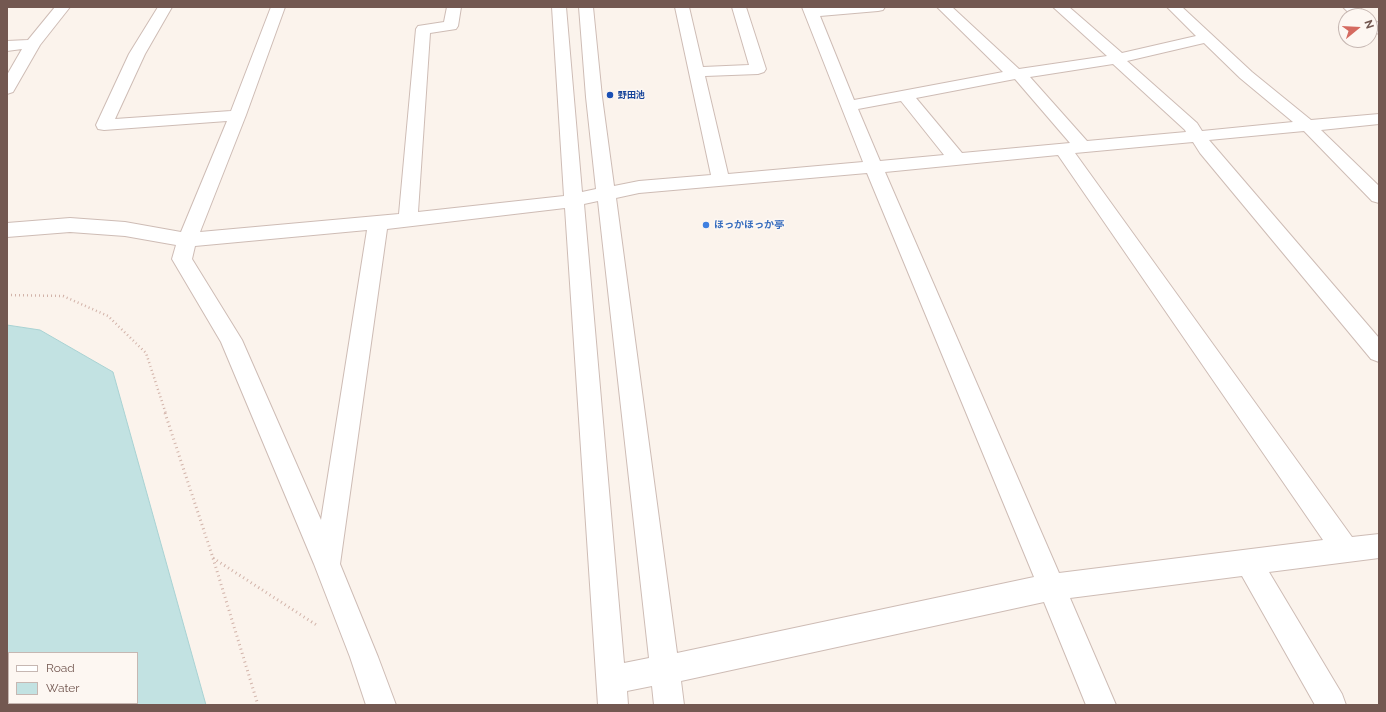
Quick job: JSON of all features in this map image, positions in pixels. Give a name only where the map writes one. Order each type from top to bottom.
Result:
[{"type":"street","points":[[7,89],[34,44],[63,7]]},
{"type":"street","points":[[165,7],[137,54],[104,125],[238,115]]},
{"type":"street","points":[[278,7],[238,115],[187,240],[182,259],[231,340],[327,564],[364,657],[381,705]]},
{"type":"street","points":[[408,220],[423,29],[451,26],[454,7]]},
{"type":"street","points":[[560,7],[573,200],[611,692],[665,670],[1051,587],[1379,546]]},
{"type":"street","points":[[586,7],[594,97],[669,705]]},
{"type":"street","points":[[682,7],[721,180]]},
{"type":"street","points":[[696,72],[758,69],[740,7]]},
{"type":"street","points":[[878,7],[810,9],[848,106],[1101,705]]},
{"type":"street","points":[[944,7],[1017,74],[1072,147],[1346,551]]},
{"type":"street","points":[[1060,7],[1191,126],[1206,149],[1379,354]]},
{"type":"street","points":[[1174,7],[1246,75],[1308,126],[1379,197]]},
{"type":"street","points":[[848,106],[1017,74],[1117,59],[1206,38]]},
{"type":"street","points":[[7,46],[34,44]]},
{"type":"street","points":[[905,95],[957,159]]},
{"type":"street","points":[[7,230],[70,225],[125,229],[187,240],[408,220],[573,200],[639,187],[875,167],[1197,135],[1379,119]]},
{"type":"street","points":[[327,564],[378,223]]},
{"type":"street","points":[[1249,563],[1332,705]]},
{"type":"path","points":[[7,295],[63,296],[108,316],[146,353],[213,558],[258,705]]},
{"type":"path","points":[[213,558],[268,595],[323,629]]},
{"type":"water","points":[[7,325],[40,330],[113,372],[206,705],[7,705]]},
{"type":"place","name":"野田池","points":[[610,95]]},
{"type":"place","name":"ほっかほっか亭","points":[[706,225]]}]
